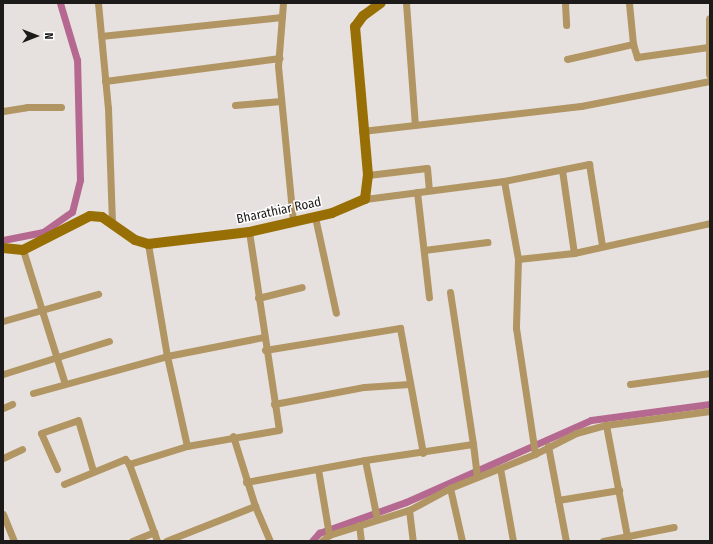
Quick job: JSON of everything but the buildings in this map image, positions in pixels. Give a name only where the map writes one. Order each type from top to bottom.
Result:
[{"type":"main road","points":[[365,199],[368,175],[362,131],[355,27],[363,16],[381,3]]},
{"type":"main road","name":"Bharathiar Road","points":[[148,244],[249,232],[314,217],[365,199]]},
{"type":"main road","points":[[3,248],[23,250],[90,216],[102,217],[135,240],[148,244]]},
{"type":"street","points":[[98,3],[105,81],[112,223]]},
{"type":"street","points":[[283,3],[279,58],[293,222]]},
{"type":"street","points":[[406,3],[415,125]]},
{"type":"street","points":[[565,3],[566,25]]},
{"type":"street","points":[[629,3],[633,44],[637,57],[709,40]]},
{"type":"street","points":[[101,36],[282,17]]},
{"type":"street","points":[[710,19],[710,69]]},
{"type":"street","points":[[567,60],[633,44]]},
{"type":"street","points":[[105,81],[279,58]]},
{"type":"street","points":[[362,131],[581,106],[710,81]]},
{"type":"street","points":[[235,105],[282,101]]},
{"type":"street","points":[[3,112],[27,107],[61,107]]},
{"type":"street","points":[[365,199],[504,181],[589,164],[602,245]]},
{"type":"street","points":[[368,175],[427,168],[429,190]]},
{"type":"street","points":[[562,170],[574,253]]},
{"type":"street","points":[[504,181],[518,259],[516,328],[534,453]]},
{"type":"street","points":[[417,192],[429,297]]},
{"type":"street","points":[[314,217],[336,313]]},
{"type":"street","points":[[518,259],[574,253],[602,245],[710,223]]},
{"type":"street","points":[[128,464],[187,446],[233,436],[279,430],[265,350],[249,232]]},
{"type":"street","points":[[424,250],[488,242]]},
{"type":"street","points":[[148,244],[167,356],[187,446]]},
{"type":"street","points":[[23,250],[55,358],[65,384]]},
{"type":"street","points":[[258,298],[302,287]]},
{"type":"street","points":[[450,292],[477,476]]},
{"type":"street","points":[[3,321],[98,294]]},
{"type":"street","points":[[265,350],[400,328],[423,452]]},
{"type":"street","points":[[33,393],[167,356],[264,337]]},
{"type":"street","points":[[3,374],[109,341]]},
{"type":"street","points":[[630,384],[710,373]]},
{"type":"street","points":[[274,404],[364,387],[410,384]]},
{"type":"street","points":[[3,408],[12,404]]},
{"type":"street","points":[[322,541],[329,535],[408,510],[450,488],[500,468],[576,433],[606,425],[710,411]]},
{"type":"street","points":[[57,469],[41,432],[78,420],[93,471]]},
{"type":"street","points":[[606,425],[628,539]]},
{"type":"street","points":[[233,436],[254,506],[270,541]]},
{"type":"street","points":[[246,482],[365,460],[473,444]]},
{"type":"street","points":[[548,446],[566,541]]},
{"type":"street","points":[[3,458],[22,449]]},
{"type":"street","points":[[64,484],[125,459],[157,541]]},
{"type":"street","points":[[365,460],[377,519]]},
{"type":"street","points":[[318,468],[329,535]]},
{"type":"street","points":[[500,468],[513,541]]},
{"type":"street","points":[[450,488],[462,541]]},
{"type":"street","points":[[558,500],[619,490]]},
{"type":"street","points":[[166,541],[254,506]]},
{"type":"street","points":[[408,510],[413,541]]},
{"type":"street","points":[[3,514],[14,541]]},
{"type":"street","points":[[359,525],[361,541]]},
{"type":"street","points":[[603,541],[628,539],[674,527]]},
{"type":"street","points":[[132,541],[154,532]]},
{"type":"waterway","points":[[3,240],[43,232],[72,212],[80,180],[77,60],[60,3]]},
{"type":"waterway","points":[[312,541],[319,533],[406,502],[591,420],[710,404]]}]
